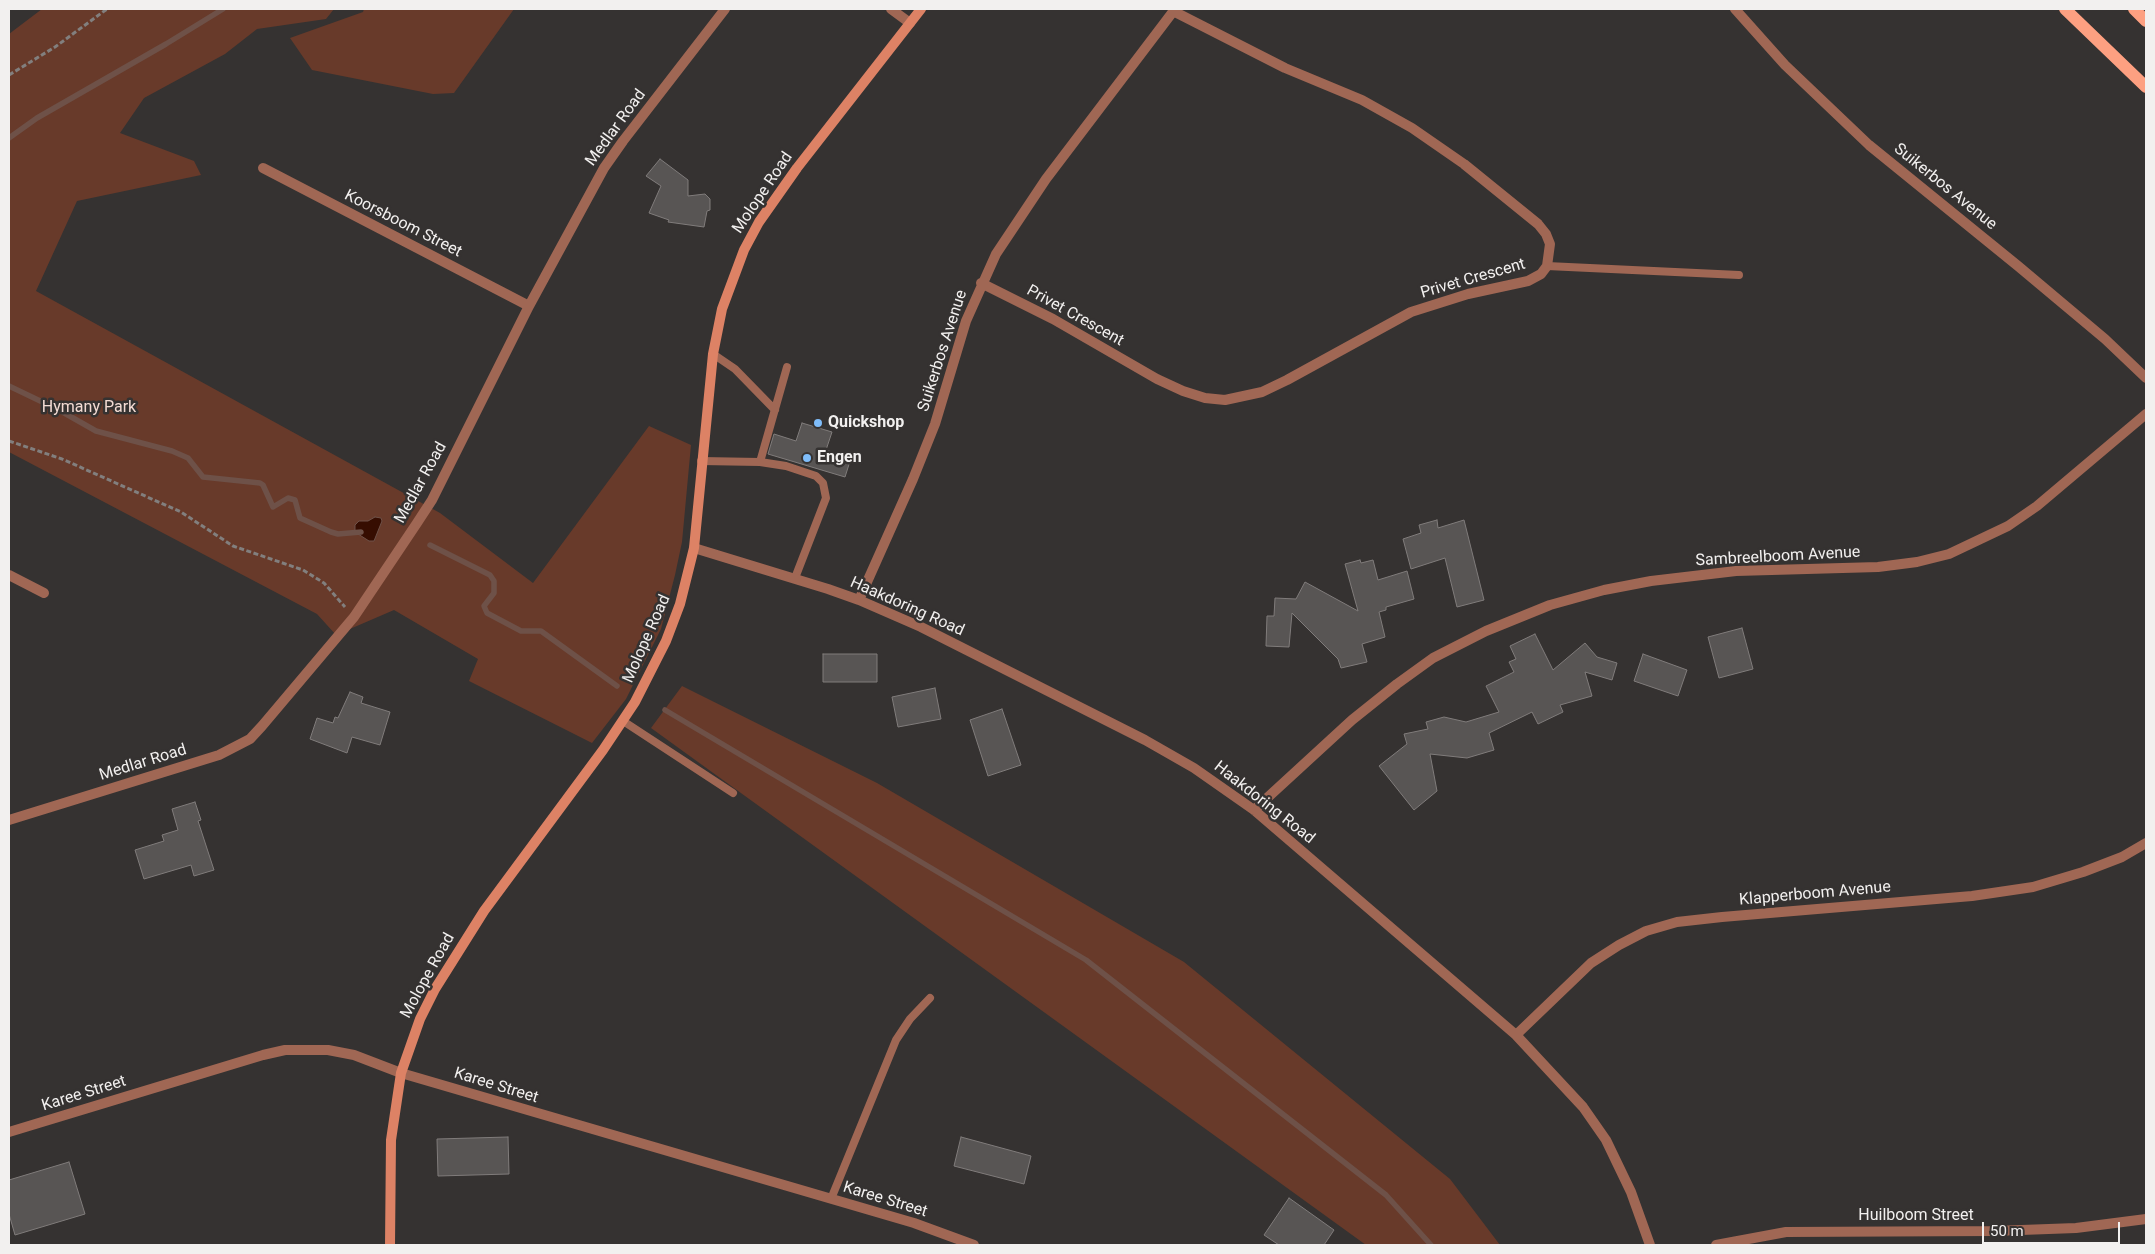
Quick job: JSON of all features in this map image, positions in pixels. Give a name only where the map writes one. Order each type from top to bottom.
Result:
[{"type":"main road","points":[[2065,9],[2146,87]]},
{"type":"main road","points":[[2134,9],[2146,21]]},
{"type":"street","name":"Medlar Road","points":[[9,820],[219,756],[250,739],[262,726],[354,617],[432,500],[529,306],[604,168],[725,9]]},
{"type":"street","points":[[891,9],[910,23]]},
{"type":"street","name":"Molope Road","points":[[390,1245],[391,1140],[401,1073],[420,1019],[455,954],[484,911],[635,702],[666,641],[680,604],[694,548],[701,461],[713,354],[722,309],[732,278],[759,222],[828,126],[921,9]]},
{"type":"street","name":"Suikerbos Avenue","points":[[1735,9],[1786,65],[1869,145],[2040,284],[2146,378]]},
{"type":"street","name":"Suikerbos Avenue","points":[[860,600],[914,479],[934,424],[957,346],[981,283],[1014,224],[1174,10]]},
{"type":"street","name":"Privet Crescent","points":[[981,283],[1053,319],[1157,379],[1190,394],[1224,400],[1244,397],[1279,384],[1412,312],[1468,294],[1528,281],[1541,274],[1547,266],[1550,244],[1546,234],[1538,224],[1464,164],[1412,128],[1362,100],[1285,68],[1174,10]]},
{"type":"street","name":"Koorsboom Street","points":[[263,168],[529,306]]},
{"type":"street","name":"Sambreelboom Avenue","points":[[1254,810],[1352,720],[1396,684],[1433,658],[1486,631],[1550,605],[1604,590],[1651,581],[1736,571],[1878,567],[1917,562],[1949,554],[1975,543],[2016,521],[2146,414]]},
{"type":"street","name":"Haakdoring Road","points":[[694,548],[795,578],[860,600],[921,627],[1145,740],[1194,768],[1254,810],[1516,1035],[1583,1107],[1606,1140],[1631,1192],[1650,1245]]},
{"type":"street","points":[[9,575],[44,593]]},
{"type":"street","name":"Klapperboom Avenue","points":[[1516,1035],[1591,963],[1618,945],[1646,931],[1677,922],[1972,896],[2033,887],[2122,857],[2146,843]]},
{"type":"street","name":"Karee Street","points":[[9,1132],[263,1055],[285,1050],[328,1050],[354,1055],[401,1073],[914,1223],[974,1245]]},
{"type":"street","name":"Huilboom Street","points":[[1716,1245],[1786,1232],[2013,1231],[2076,1228],[2146,1219]]},
{"type":"lane","points":[[1547,266],[1739,275]]},
{"type":"lane","points":[[713,354],[735,369],[775,410]]},
{"type":"lane","points":[[760,462],[787,367]]},
{"type":"lane","points":[[701,461],[760,462],[786,466],[816,476],[823,483],[826,498],[795,578]]},
{"type":"lane","points":[[622,721],[733,793]]},
{"type":"lane","points":[[831,1200],[896,1040],[910,1019],[930,998]]},
{"type":"path","points":[[9,75],[55,47],[107,9]]},
{"type":"path","points":[[9,441],[62,459],[181,512],[233,546],[303,570],[324,582],[354,617]]},
{"type":"green space","name":"Hymany Park","points":[[42,9],[334,9],[326,19],[257,29],[225,54],[144,98],[120,133],[194,161],[201,175],[77,201],[36,291],[440,513],[533,583],[649,426],[691,445],[682,542],[661,629],[626,699],[592,743],[469,681],[478,659],[394,610],[336,635],[317,614],[9,452],[9,34]]},
{"type":"green space","points":[[364,9],[514,9],[454,93],[433,94],[312,70],[290,38],[363,12]]},
{"type":"green space","points":[[682,686],[877,783],[1184,962],[1450,1179],[1500,1245],[1366,1245],[651,728]]},
{"type":"shaded area","points":[[375,517],[381,518],[382,521],[374,541],[369,541],[355,532],[355,525],[359,521],[368,521]]},
{"type":"building","points":[[660,159],[688,180],[688,196],[705,194],[710,199],[710,210],[707,211],[704,227],[668,222],[669,220],[649,213],[661,186],[646,176]]},
{"type":"building","points":[[802,423],[832,432],[826,450],[851,458],[845,477],[768,454],[774,434],[796,441]]},
{"type":"building","points":[[1437,520],[1438,528],[1464,520],[1484,600],[1457,607],[1445,558],[1411,569],[1403,539],[1421,533],[1419,525]]},
{"type":"building","points":[[1360,560],[1361,563],[1373,560],[1378,580],[1407,571],[1414,599],[1386,607],[1386,610],[1379,612],[1385,637],[1362,644],[1367,662],[1341,668],[1338,659],[1292,613],[1289,647],[1266,646],[1267,616],[1274,616],[1275,598],[1296,599],[1305,582],[1358,611],[1345,564]]},
{"type":"building","points":[[1742,628],[1753,669],[1719,678],[1708,637]]},
{"type":"building","points":[[1535,634],[1553,670],[1585,643],[1597,657],[1617,663],[1612,680],[1585,672],[1592,696],[1560,705],[1563,712],[1538,724],[1532,712],[1489,733],[1494,750],[1467,758],[1430,754],[1437,791],[1414,810],[1379,766],[1407,744],[1404,734],[1428,729],[1426,722],[1444,717],[1466,722],[1499,712],[1486,686],[1514,672],[1509,662],[1516,659],[1510,646]]},
{"type":"building","points":[[823,654],[877,654],[877,682],[823,682]]},
{"type":"building","points":[[1643,654],[1687,670],[1678,696],[1634,681]]},
{"type":"building","points":[[935,688],[941,719],[898,727],[892,697]]},
{"type":"building","points":[[350,692],[363,697],[361,703],[390,712],[380,745],[352,737],[347,753],[310,739],[317,718],[333,723],[335,717],[338,718]]},
{"type":"building","points":[[1002,709],[1021,765],[988,776],[970,720]]},
{"type":"building","points":[[195,802],[201,820],[198,821],[214,870],[194,876],[191,865],[144,879],[135,850],[164,841],[162,835],[178,830],[172,809]]},
{"type":"building","points":[[508,1137],[509,1174],[438,1176],[437,1139]]},
{"type":"building","points":[[961,1137],[1031,1156],[1024,1184],[954,1166]]},
{"type":"building","points":[[69,1162],[85,1214],[15,1235],[9,1214],[9,1180]]},
{"type":"building","points":[[1289,1198],[1334,1230],[1324,1245],[1279,1245],[1264,1235]]},
{"type":"waterway","points":[[9,138],[37,118],[223,9]]},
{"type":"waterway","points":[[9,386],[59,410],[96,431],[172,451],[188,458],[203,477],[260,483],[263,485],[273,507],[288,498],[295,500],[300,518],[331,532],[338,534],[361,532]]},
{"type":"waterway","points":[[430,545],[490,575],[494,581],[494,593],[484,606],[487,613],[521,631],[541,631],[617,686]]},
{"type":"waterway","points":[[665,710],[1086,960],[1386,1195],[1431,1245]]},
{"type":"place","name":"Quickshop","points":[[818,423]]},
{"type":"place","name":"Engen","points":[[807,458]]}]
